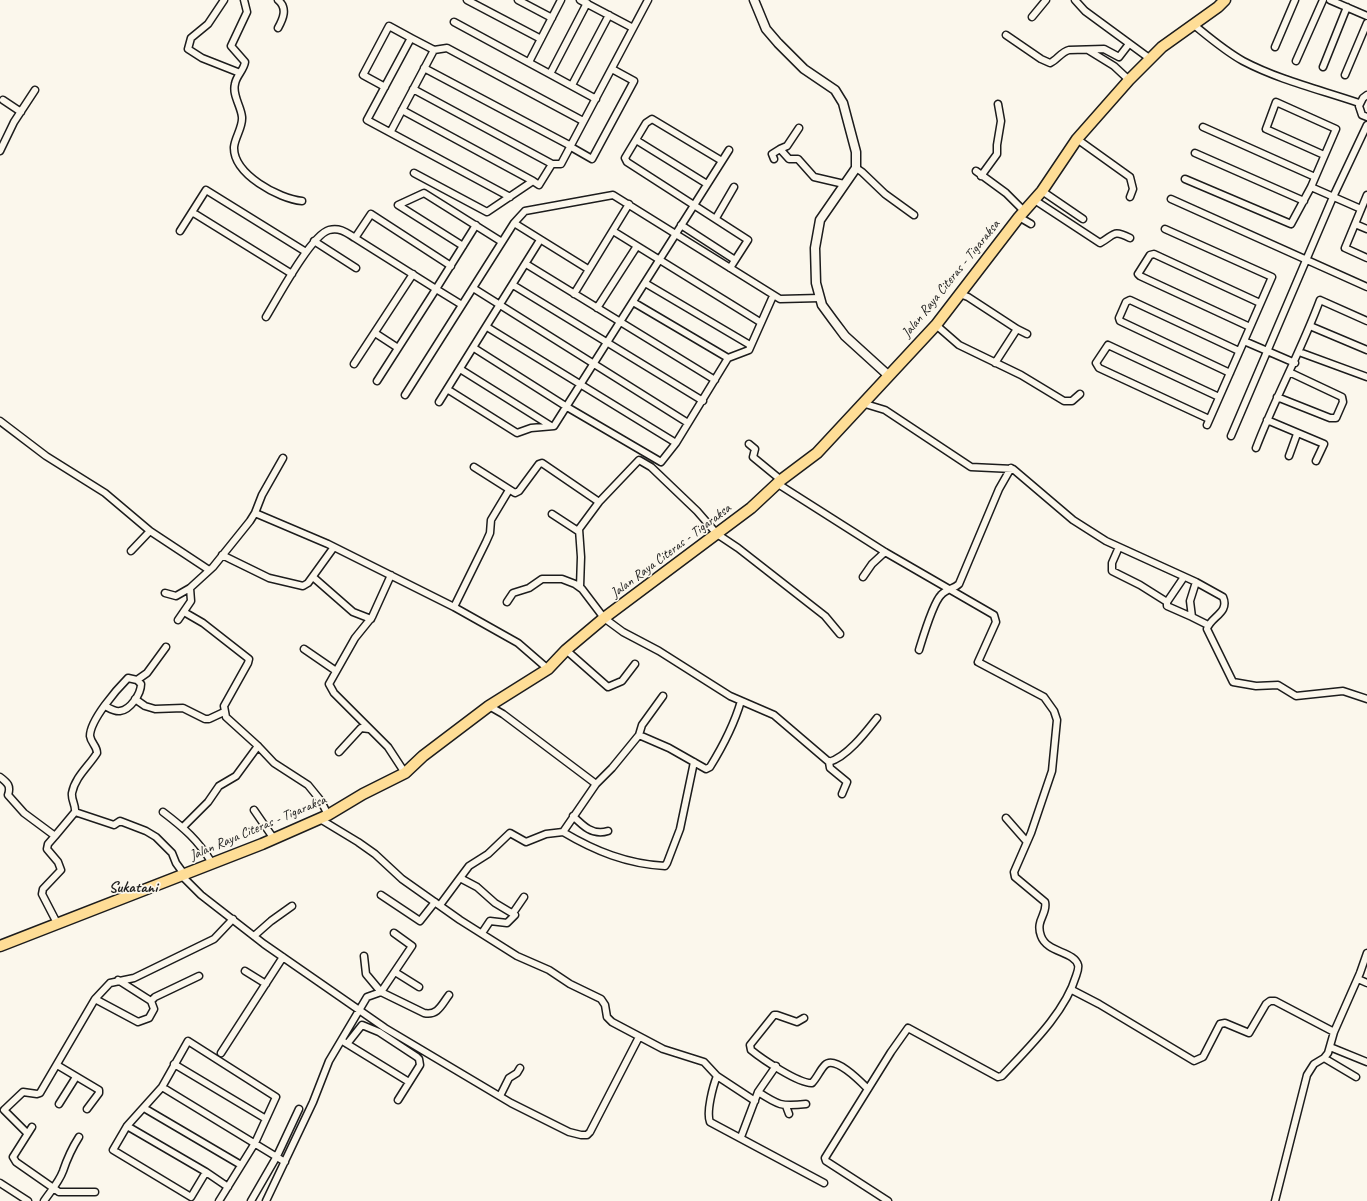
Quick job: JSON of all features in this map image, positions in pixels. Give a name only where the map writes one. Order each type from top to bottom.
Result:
[{"type":"main road","name":"Jalan Raya Citeras - Tigaraksa","points":[[0,946],[274,839],[324,817],[363,794],[405,774],[423,756],[489,706],[548,669],[566,650],[604,618],[751,508],[780,482],[817,453],[936,325],[1033,199],[1042,191],[1077,140],[1129,80],[1149,58],[1162,47],[1194,25],[1225,0]]},
{"type":"street","points":[[224,0],[208,24],[191,38],[188,49],[202,58],[240,73]]},
{"type":"street","points":[[244,0],[247,12],[231,46],[244,59],[245,64],[235,83],[234,89],[242,117],[234,147],[240,166],[250,176],[274,193],[302,201]]},
{"type":"street","points":[[278,0],[283,5],[284,13],[278,28]]},
{"type":"street","points":[[468,0],[540,39]]},
{"type":"street","points":[[518,0],[552,18]]},
{"type":"street","points":[[529,62],[561,0]]},
{"type":"street","points":[[580,0],[633,28]]},
{"type":"street","points":[[413,89],[552,164],[561,164],[648,0]]},
{"type":"street","points":[[754,0],[766,29],[778,43],[804,69],[835,90],[843,102],[856,152],[856,168],[820,220],[815,248],[816,283],[822,305],[845,336],[889,376]]},
{"type":"street","points":[[1032,17],[1046,0]]},
{"type":"street","points":[[1075,0],[1085,11],[1149,58]]},
{"type":"street","points":[[1275,46],[1295,0]]},
{"type":"street","points":[[1296,60],[1323,0]]},
{"type":"street","points":[[1330,0],[1367,16]]},
{"type":"street","points":[[550,74],[587,3]]},
{"type":"street","points":[[1323,67],[1347,7]]},
{"type":"street","points":[[572,85],[609,15]]},
{"type":"street","points":[[454,22],[596,99]]},
{"type":"street","points":[[1345,75],[1367,23]]},
{"type":"street","points":[[1194,25],[1219,46],[1244,62],[1359,103]]},
{"type":"street","points":[[385,86],[363,75],[389,26],[434,50],[447,48],[583,121]]},
{"type":"street","points":[[1006,35],[1046,62],[1054,61],[1066,50],[1104,49],[1119,58],[1129,44]]},
{"type":"street","points":[[411,38],[367,120],[391,131],[510,196]]},
{"type":"street","points":[[391,131],[434,50]]},
{"type":"street","points":[[1088,50],[1114,66],[1129,80]]},
{"type":"street","points":[[424,68],[592,158],[634,81],[612,69]]},
{"type":"street","points":[[0,151],[11,128],[35,90]]},
{"type":"street","points":[[1359,103],[1367,95]]},
{"type":"street","points":[[3,100],[21,112]]},
{"type":"street","points":[[1185,178],[1291,224],[1311,187],[1336,129],[1276,102],[1266,129],[1324,155]]},
{"type":"street","points":[[1359,103],[1360,111],[1367,117]]},
{"type":"street","points":[[981,176],[997,154],[1001,121],[998,104]]},
{"type":"street","points":[[402,110],[539,185],[552,164]]},
{"type":"street","points":[[722,161],[652,119],[646,123],[626,156],[626,161],[748,240],[730,268]]},
{"type":"street","points":[[1231,436],[1305,260],[1367,125]]},
{"type":"street","points":[[1203,127],[1315,177]]},
{"type":"street","points":[[774,159],[772,154],[787,146],[799,128]]},
{"type":"street","points":[[636,140],[707,184]]},
{"type":"street","points":[[1077,140],[1130,177],[1133,189],[1130,197]]},
{"type":"street","points":[[780,149],[789,159],[798,159],[814,177],[844,184]]},
{"type":"street","points":[[447,390],[517,433],[531,428],[551,426],[558,421],[729,150]]},
{"type":"street","points":[[1195,153],[1304,201]]},
{"type":"street","points":[[856,168],[885,194],[914,214]]},
{"type":"street","points":[[976,171],[1006,193],[1031,224]]},
{"type":"street","points":[[414,173],[487,212],[533,181]]},
{"type":"street","points":[[716,218],[734,187]]},
{"type":"street","points":[[1311,187],[1361,209]]},
{"type":"street","points":[[180,231],[206,190],[306,252]]},
{"type":"street","points":[[1042,191],[1083,219]]},
{"type":"street","points":[[463,246],[398,205],[424,193],[502,242]]},
{"type":"street","points":[[405,395],[502,242],[525,211],[613,195],[773,296],[780,299],[820,298]]},
{"type":"street","points":[[1033,199],[1100,243],[1114,233],[1122,234],[1130,238]]},
{"type":"street","points":[[1170,199],[1367,287]]},
{"type":"street","points":[[1366,199],[1345,248],[1367,258]]},
{"type":"street","points":[[574,294],[629,204]]},
{"type":"street","points":[[192,212],[292,274]]},
{"type":"street","points":[[355,238],[371,214],[451,266]]},
{"type":"street","points":[[514,224],[588,269]]},
{"type":"street","points":[[1355,224],[1367,229]]},
{"type":"street","points":[[377,381],[476,225]]},
{"type":"street","points":[[681,225],[735,260]]},
{"type":"street","points":[[266,316],[314,241],[320,234],[329,230],[340,229],[462,305]]},
{"type":"street","points":[[1166,229],[1272,277],[1208,422],[1099,368],[1096,363],[1105,346],[1108,345],[1219,397]]},
{"type":"street","points":[[612,231],[660,259],[760,322]]},
{"type":"street","points":[[439,402],[540,240]]},
{"type":"street","points":[[314,241],[356,268]]},
{"type":"street","points":[[597,308],[637,246]]},
{"type":"street","points":[[1250,326],[1138,274],[1150,255],[1154,254],[1260,303]]},
{"type":"street","points":[[526,264],[715,380]]},
{"type":"street","points":[[354,364],[413,274]]},
{"type":"street","points":[[645,283],[750,345]]},
{"type":"street","points":[[513,285],[703,401]]},
{"type":"street","points":[[473,288],[688,423]]},
{"type":"street","points":[[960,294],[968,297],[1027,334]]},
{"type":"street","points":[[474,348],[567,407],[661,462],[676,443],[728,358],[749,350],[760,322],[773,296]]},
{"type":"street","points":[[1230,373],[1120,321],[1119,318],[1126,302],[1130,300],[1239,351]]},
{"type":"street","points":[[1256,448],[1277,397],[1295,363],[1320,300],[1367,321]]},
{"type":"street","points":[[633,302],[728,358]]},
{"type":"street","points":[[936,325],[959,345],[1022,375],[1064,401],[1072,401],[1080,394]]},
{"type":"street","points":[[1310,326],[1367,350]]},
{"type":"street","points":[[487,327],[580,386],[676,443]]},
{"type":"street","points":[[995,363],[1017,329]]},
{"type":"street","points":[[375,333],[398,348]]},
{"type":"street","points":[[1244,341],[1295,363]]},
{"type":"street","points":[[1299,352],[1367,377]]},
{"type":"street","points":[[460,369],[551,426]]},
{"type":"street","points":[[1277,397],[1330,418],[1336,418],[1343,402],[1342,397],[1290,372]]},
{"type":"street","points":[[862,403],[885,410],[971,466],[1011,468],[1073,520],[1119,547],[1196,582],[1223,597],[1225,600],[1224,606],[1218,618],[1208,625]]},
{"type":"street","points":[[1267,420],[1297,434],[1324,444],[1316,461]]},
{"type":"street","points":[[0,421],[46,456],[105,493],[150,531],[209,570]]},
{"type":"street","points":[[1288,456],[1297,434]]},
{"type":"street","points":[[749,444],[754,449],[753,457],[780,482],[885,552],[992,614],[996,618],[996,622],[979,658],[979,663],[1044,697],[1055,716],[1056,728],[1052,771],[1027,842],[1015,866],[1015,877],[1045,902],[1046,906],[1038,924],[1042,941],[1046,945],[1072,958],[1078,963],[1079,967],[1072,990],[1055,1015],[1033,1042],[1000,1077],[994,1077],[908,1028],[891,1052],[825,1158],[826,1161],[888,1201]]},
{"type":"street","points":[[165,593],[176,596],[190,588],[209,570],[255,513],[262,495],[283,458]]},
{"type":"street","points":[[580,588],[581,557],[578,531],[599,502],[639,460],[651,467],[697,511],[717,534],[738,548],[825,616],[840,634]]},
{"type":"street","points":[[474,467],[515,493],[519,492],[539,464],[542,463],[599,502]]},
{"type":"street","points":[[919,650],[938,598],[945,591],[959,584],[999,489],[1011,468]]},
{"type":"street","points":[[454,607],[488,538],[491,520],[509,490]]},
{"type":"street","points":[[255,513],[334,547],[454,607],[518,643],[548,669]]},
{"type":"street","points":[[552,514],[578,531]]},
{"type":"street","points":[[131,551],[150,531]]},
{"type":"street","points":[[222,555],[269,578],[303,586],[313,576],[334,547]]},
{"type":"street","points":[[1119,547],[1112,563],[1112,571],[1140,585],[1167,602],[1169,608],[1208,625]]},
{"type":"street","points":[[864,577],[872,564],[885,552]]},
{"type":"street","points":[[391,575],[380,603],[371,619],[355,638],[330,679],[330,687],[388,747],[405,774]]},
{"type":"street","points":[[313,576],[353,612],[371,619]]},
{"type":"street","points":[[1167,602],[1184,577]]},
{"type":"street","points":[[507,602],[513,593],[529,588],[542,579],[562,579],[580,588],[604,618],[703,681],[730,696],[774,715],[829,762],[830,768],[847,782],[842,794]]},
{"type":"street","points":[[1192,617],[1190,601],[1196,582]]},
{"type":"street","points":[[178,620],[191,601],[190,588]]},
{"type":"street","points":[[184,612],[203,623],[249,659],[224,706],[226,717],[233,725],[258,746],[274,763],[308,785],[321,801],[324,817],[375,854],[402,880],[437,904],[518,956],[549,970],[570,984],[601,999],[605,1005],[609,1020],[672,1052],[704,1062],[717,1076],[755,1101]]},
{"type":"street","points":[[1208,625],[1207,629],[1234,683],[1256,686],[1278,685],[1296,696],[1343,691],[1367,699]]},
{"type":"street","points":[[137,680],[147,674],[166,647]]},
{"type":"street","points":[[304,649],[336,671]]},
{"type":"street","points":[[566,650],[608,687],[622,681],[635,664]]},
{"type":"street","points":[[75,812],[72,797],[77,780],[97,753],[96,747],[90,737],[91,730],[105,706],[128,678],[137,680],[141,684],[141,688],[135,699],[126,709],[120,712],[105,706]]},
{"type":"street","points":[[563,832],[596,784],[612,768],[639,735],[642,725],[663,696]]},
{"type":"street","points":[[135,699],[145,706],[155,709],[182,708],[205,719],[209,719],[224,712]]},
{"type":"street","points":[[639,735],[669,748],[706,769],[710,767],[736,717],[741,701]]},
{"type":"street","points":[[489,706],[503,714],[596,784]]},
{"type":"street","points":[[829,762],[851,748],[863,737],[877,718]]},
{"type":"street","points":[[339,752],[361,728],[369,728]]},
{"type":"street","points":[[183,827],[208,802],[219,786],[236,776],[258,746]]},
{"type":"street","points":[[381,895],[420,921],[437,904],[469,866],[488,854],[509,834],[512,833],[526,842],[546,834],[563,832],[589,848],[604,854],[665,866],[680,829],[694,762]]},
{"type":"street","points":[[0,777],[9,785],[10,790],[8,795],[17,806],[55,836]]},
{"type":"street","points":[[254,810],[274,839]]},
{"type":"street","points":[[57,923],[42,894],[43,889],[61,870],[58,862],[48,849],[48,844],[75,812]]},
{"type":"street","points":[[75,812],[114,825],[119,821],[146,831],[169,848],[182,875],[192,887],[283,957],[385,1028],[500,1096],[569,1132],[586,1135],[602,1112],[640,1037]]},
{"type":"street","points":[[163,812],[183,827],[200,844],[212,862]]},
{"type":"street","points":[[573,816],[583,827],[591,831],[601,833],[608,831]]},
{"type":"street","points":[[1006,818],[1027,842]]},
{"type":"street","points":[[460,878],[477,887],[495,903],[513,913]]},
{"type":"street","points":[[482,933],[490,921],[507,923],[515,916],[513,913],[524,897]]},
{"type":"street","points":[[254,936],[292,906]]},
{"type":"street","points":[[27,1133],[2,1107],[23,1092],[40,1093],[95,999],[110,982],[134,978],[209,941],[219,935],[233,920]]},
{"type":"street","points":[[345,1042],[359,1010],[367,997],[381,992],[412,946],[394,933]]},
{"type":"street","points":[[1275,1201],[1307,1075],[1314,1064],[1324,1058],[1330,1047],[1334,1032],[1358,979],[1367,953]]},
{"type":"street","points":[[364,956],[366,974],[381,992],[429,1014],[438,1010],[449,995]]},
{"type":"street","points":[[221,1053],[283,957]]},
{"type":"street","points":[[245,971],[266,984]]},
{"type":"street","points":[[395,972],[419,987]]},
{"type":"street","points":[[150,1001],[155,996],[198,976]]},
{"type":"street","points":[[1358,979],[1367,983]]},
{"type":"street","points":[[95,999],[142,1022],[149,1018],[154,1005],[118,980]]},
{"type":"street","points":[[1072,990],[1099,1004],[1194,1061],[1202,1057],[1220,1024],[1225,1023],[1249,1034],[1266,1004],[1270,1001],[1275,1001],[1334,1032]]},
{"type":"street","points":[[804,1018],[797,1022],[777,1014],[774,1015],[750,1045],[751,1050],[776,1066],[808,1083],[812,1083],[816,1080],[825,1065],[835,1064],[845,1068],[868,1089]]},
{"type":"street","points":[[266,1201],[313,1102],[329,1061],[361,1025],[379,1032],[419,1059],[420,1065],[398,1100]]},
{"type":"street","points":[[206,1172],[192,1197],[113,1150],[127,1126],[162,1087],[188,1041],[276,1097],[255,1143],[219,1201]]},
{"type":"street","points":[[345,1042],[409,1082]]},
{"type":"street","points":[[1330,1047],[1367,1062]]},
{"type":"street","points":[[1324,1058],[1356,1077]]},
{"type":"street","points":[[174,1064],[266,1119]]},
{"type":"street","points":[[57,1065],[98,1090],[99,1093],[88,1109]]},
{"type":"street","points":[[741,1138],[758,1092],[776,1066]]},
{"type":"street","points":[[500,1096],[509,1078],[520,1068]]},
{"type":"street","points":[[717,1076],[714,1083],[709,1120],[711,1123],[824,1183]]},
{"type":"street","points":[[59,1104],[76,1077]]},
{"type":"street","points":[[162,1087],[285,1162]]},
{"type":"street","points":[[758,1092],[776,1104],[786,1106],[806,1104]]},
{"type":"street","points":[[786,1106],[789,1114]]},
{"type":"street","points":[[144,1108],[241,1165]]},
{"type":"street","points":[[251,1201],[277,1156],[299,1109]]},
{"type":"street","points":[[127,1126],[206,1172],[228,1187]]},
{"type":"street","points":[[32,1127],[27,1133],[14,1159],[53,1188],[63,1193],[95,1192]]},
{"type":"street","points":[[44,1201],[63,1171],[66,1159],[80,1137]]},
{"type":"street","points":[[0,1183],[28,1201]]},
{"type":"district","name":"Sukatani","points":[[133,888]]}]
